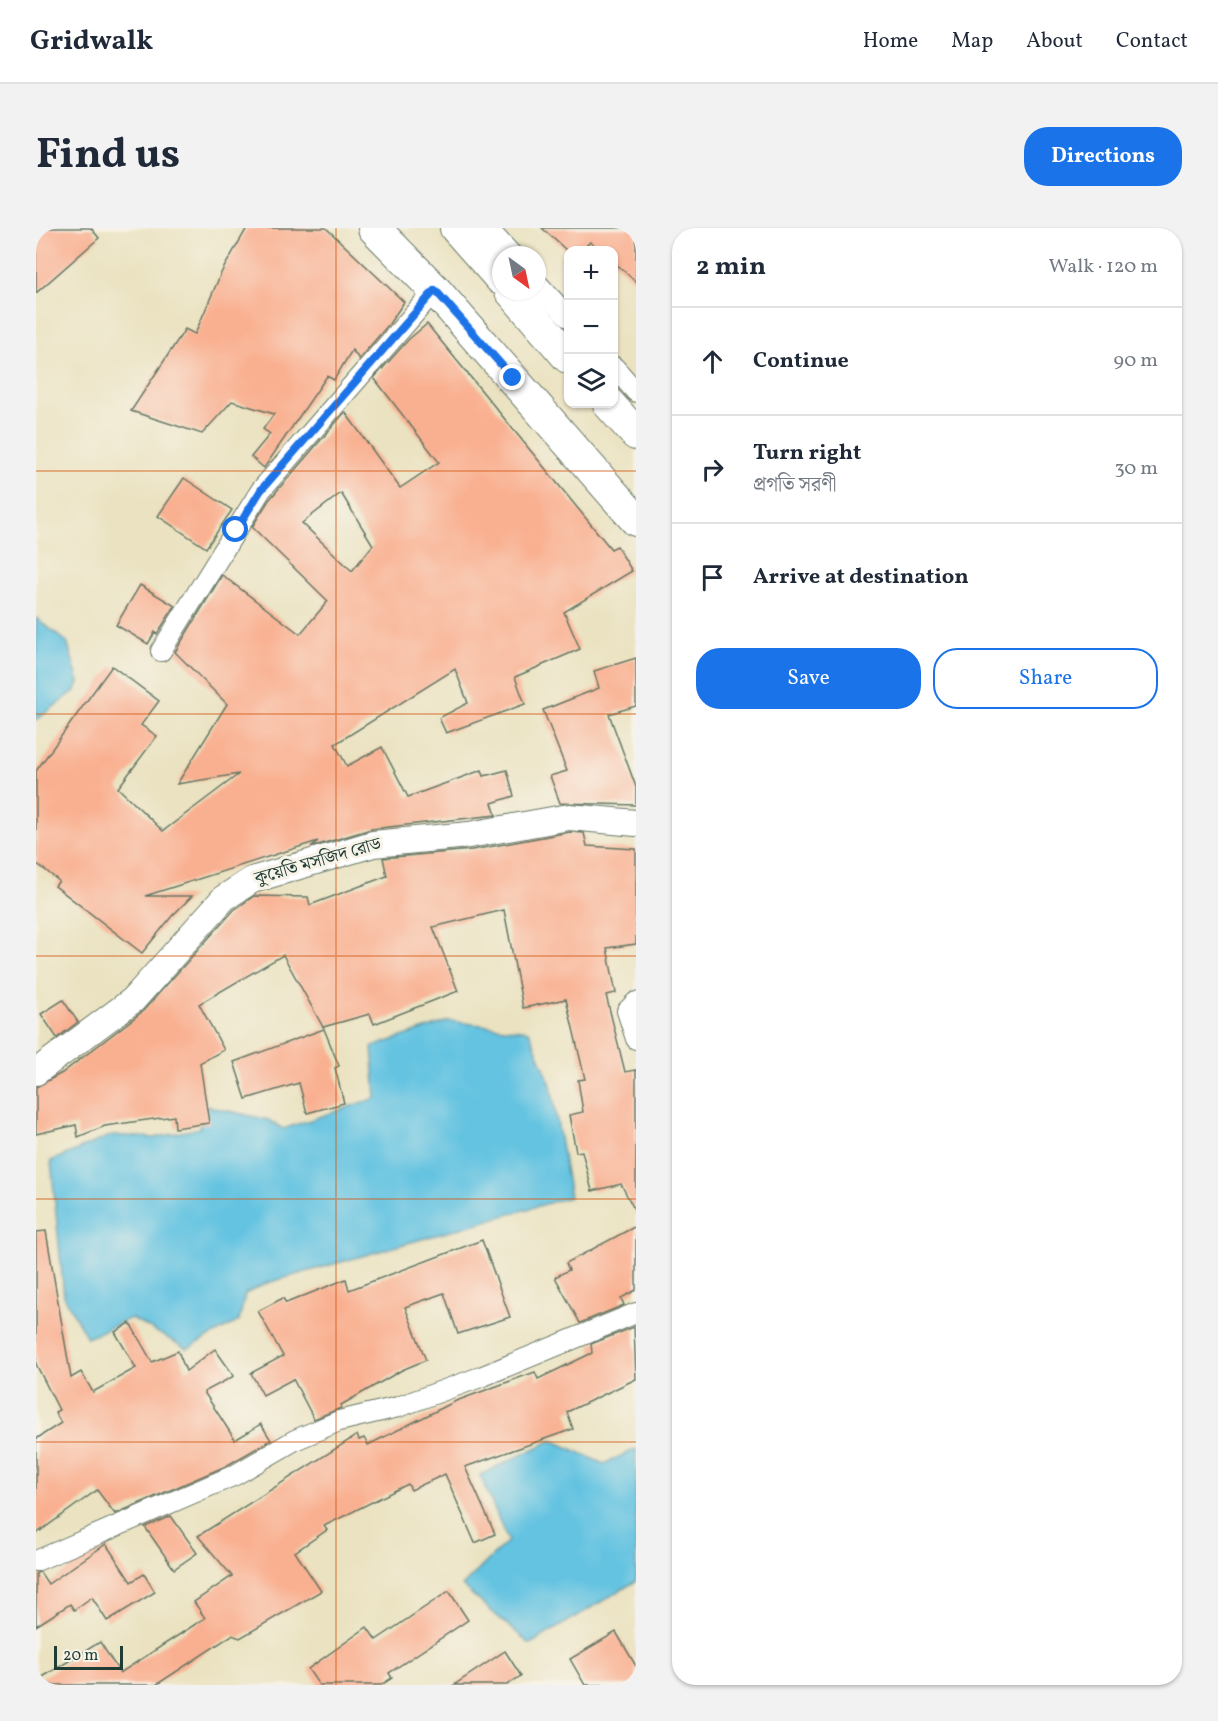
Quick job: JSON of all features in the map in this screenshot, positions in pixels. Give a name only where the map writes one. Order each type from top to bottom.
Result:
[{"type":"main road","points":[[374,228],[435,290],[636,520]]},
{"type":"main road","points":[[456,228],[492,269]]},
{"type":"main road","points":[[519,300],[565,354]]},
{"type":"main road","points":[[612,408],[636,435]]},
{"type":"street","points":[[487,228],[504,246]]},
{"type":"street","points":[[161,651],[261,490],[435,290]]},
{"type":"street","points":[[546,293],[564,313]]},
{"type":"street","points":[[618,372],[636,392]]},
{"type":"street","name":"কুয়েতি মসজিদ রোড","points":[[36,1072],[133,1000],[224,898],[252,880],[373,844],[468,835],[569,817],[636,823]]},
{"type":"street","points":[[636,1002],[627,1011],[636,1039]]},
{"type":"street","points":[[36,1561],[235,1475],[295,1440],[339,1421],[398,1407],[483,1376],[636,1313]]},
{"type":"water","points":[[36,618],[67,642],[79,682],[76,690],[36,720]]},
{"type":"water","points":[[449,1021],[529,1031],[551,1085],[570,1197],[267,1283],[245,1294],[239,1321],[187,1349],[131,1318],[87,1338],[64,1296],[51,1161],[112,1135],[155,1138],[200,1128],[197,1104],[269,1120],[283,1129],[376,1098],[372,1047]]},
{"type":"water","points":[[552,1440],[604,1464],[636,1449],[636,1581],[530,1644],[462,1586],[508,1541],[480,1475]]},
{"type":"building","points":[[36,228],[91,228],[99,238],[36,293]]},
{"type":"building","points":[[247,228],[326,228],[404,302],[389,324],[359,359],[352,350],[334,380],[327,376],[264,468],[251,457],[270,434],[263,429],[274,414],[232,401],[202,434],[131,411],[185,329],[195,334],[222,271]]},
{"type":"building","points":[[542,228],[636,228],[636,282],[618,266],[618,246],[596,246],[590,242],[586,246],[564,246],[564,248]]},
{"type":"building","points":[[427,324],[611,549],[617,546],[632,571],[564,612],[580,649],[515,677],[525,704],[446,733],[439,718],[468,703],[455,669],[335,744],[347,766],[382,747],[408,797],[482,770],[484,776],[507,770],[514,796],[492,803],[496,815],[371,829],[311,847],[318,841],[145,896],[192,896],[172,916],[142,953],[55,886],[59,881],[36,863],[36,771],[112,666],[159,701],[141,725],[157,736],[118,788],[163,831],[239,774],[177,784],[227,704],[175,652],[222,575],[300,634],[328,601],[252,527],[269,500],[345,412],[400,488],[439,462],[374,378],[409,339]],"holes":[[[341,493],[373,545],[352,571],[302,523]]]},
{"type":"building","points":[[184,478],[232,510],[206,548],[158,516]]},
{"type":"building","points":[[140,585],[175,606],[148,644],[116,625]]},
{"type":"building","points":[[636,658],[636,706],[609,714],[636,787],[636,805],[560,803],[550,776],[567,771],[543,710],[599,688],[594,671]]},
{"type":"building","points":[[570,832],[584,833],[587,846],[636,849],[636,944],[607,948],[616,993],[606,995],[625,1072],[636,1070],[636,1213],[621,1184],[592,1191],[582,1151],[576,1152],[569,1115],[583,1112],[578,1080],[585,1079],[566,999],[523,1008],[504,910],[433,927],[458,991],[374,1024],[370,1014],[323,1027],[283,955],[199,1004],[224,1050],[200,1063],[209,1123],[175,1128],[174,1116],[105,1126],[78,1137],[76,1125],[36,1134],[36,1087],[62,1073],[142,1012],[234,910],[254,896],[308,897],[310,905],[387,876],[383,858],[472,850]]},
{"type":"building","points":[[63,1000],[78,1022],[57,1038],[41,1014]]},
{"type":"building","points":[[324,1029],[339,1066],[335,1068],[344,1103],[307,1113],[299,1083],[246,1099],[234,1062]]},
{"type":"building","points":[[636,1226],[636,1290],[621,1298],[624,1305],[580,1323],[555,1277],[569,1270],[566,1263]]},
{"type":"building","points":[[46,1231],[71,1378],[81,1372],[93,1392],[136,1368],[115,1332],[130,1323],[152,1362],[178,1351],[186,1371],[215,1349],[234,1376],[204,1392],[235,1440],[261,1424],[271,1440],[226,1466],[115,1514],[97,1490],[36,1534],[36,1439],[61,1423],[55,1412],[59,1410],[36,1364],[36,1232]]},
{"type":"building","points":[[482,1240],[510,1317],[458,1334],[444,1293],[405,1307],[426,1360],[402,1370],[341,1405],[341,1408],[314,1419],[293,1379],[263,1395],[251,1373],[283,1356],[258,1311],[283,1298],[286,1303],[346,1279],[349,1290]]},
{"type":"building","points":[[634,1327],[636,1379],[567,1412],[573,1429],[465,1467],[495,1534],[475,1543],[445,1474],[411,1490],[408,1484],[324,1526],[327,1530],[295,1552],[321,1591],[240,1638],[232,1635],[156,1685],[36,1685],[36,1681],[100,1642],[120,1673],[205,1618],[194,1602],[232,1576],[198,1536],[357,1435],[359,1440],[364,1438],[368,1445],[456,1401],[535,1372],[538,1379],[592,1353],[591,1344]]},
{"type":"building","points":[[171,1516],[197,1553],[174,1569],[145,1527]]},
{"type":"building","points":[[106,1544],[131,1582],[144,1574],[155,1592],[107,1621],[92,1597],[74,1610],[70,1604],[36,1626],[36,1573],[40,1572],[48,1584]]},
{"type":"building","points":[[449,1591],[468,1620],[389,1673],[392,1678],[381,1685],[319,1685],[308,1669],[367,1627],[376,1640]]},
{"type":"building","points":[[616,1632],[636,1666],[636,1685],[585,1685],[570,1659]]},
{"type":"building","points":[[505,1651],[521,1676],[507,1685],[454,1685]]},
{"type":"route","points":[[236,530],[261,490],[313,428],[355,383],[389,340],[435,290],[513,378]]}]
